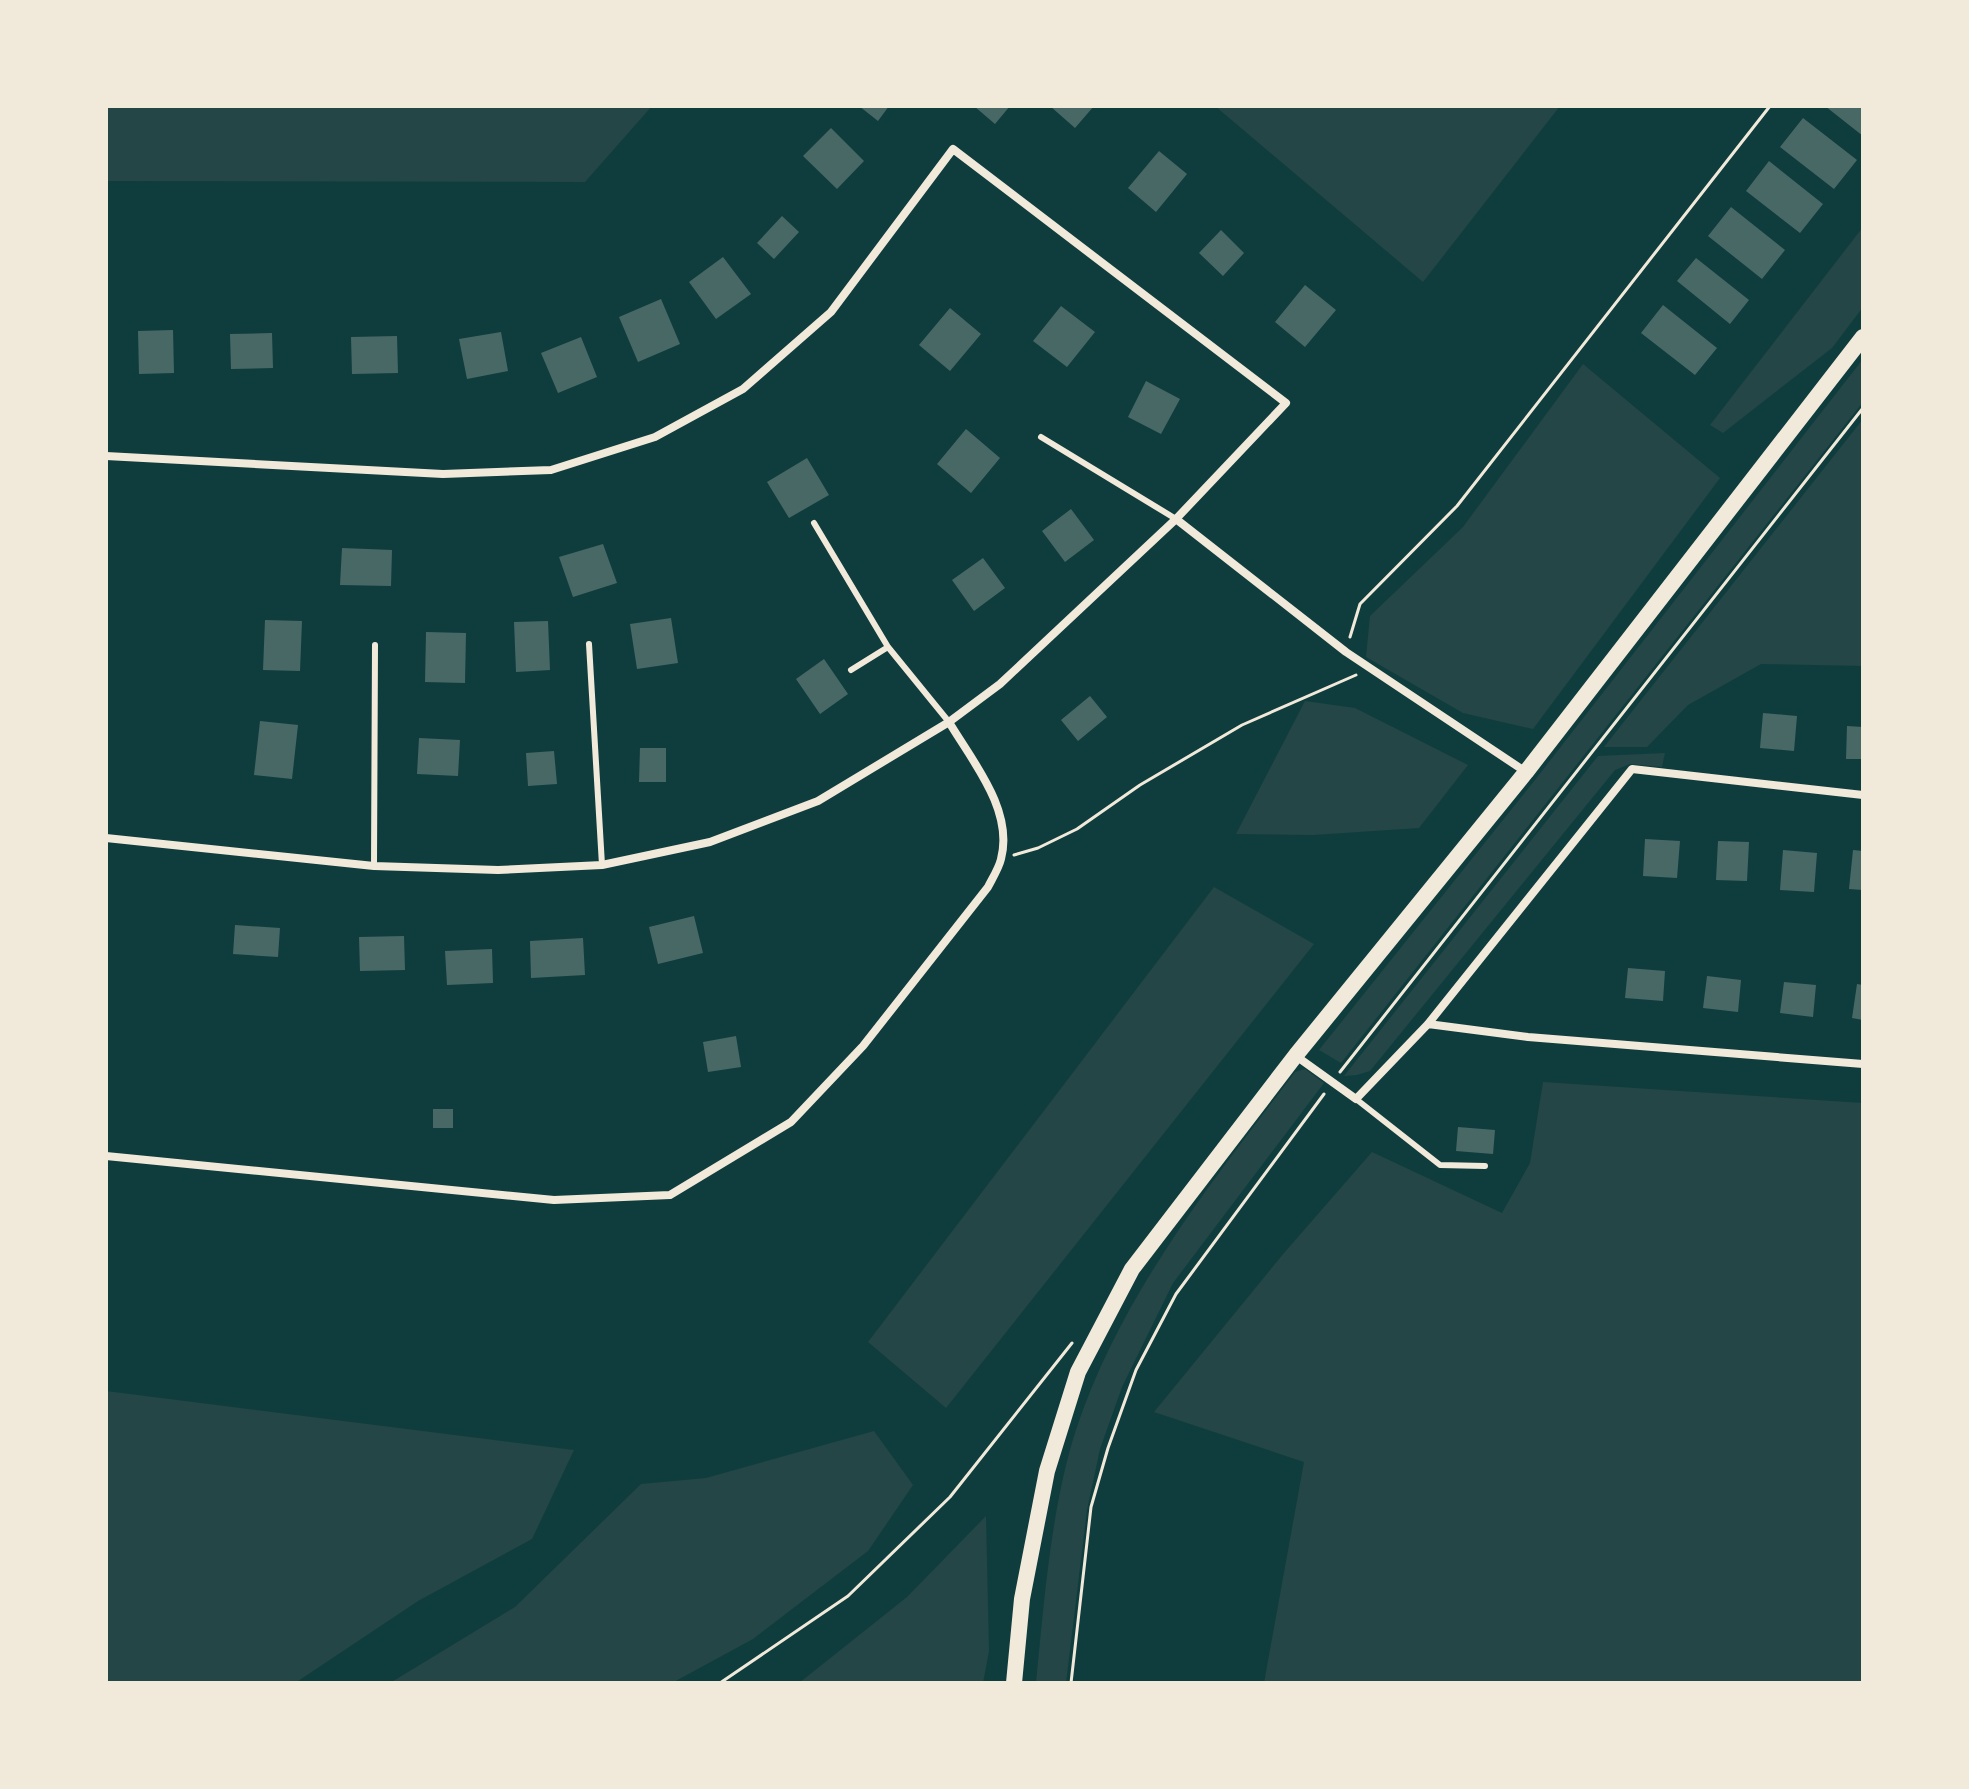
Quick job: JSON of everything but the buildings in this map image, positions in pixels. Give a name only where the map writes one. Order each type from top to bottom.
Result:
[{"type":"main road","points":[[1014,1683],[1022,1599],[1047,1471],[1078,1372],[1132,1269],[1296,1055],[1526,772],[1863,337]]},
{"type":"street","points":[[106,456],[459,474],[551,470],[655,437],[743,389],[831,312],[953,149],[1286,403],[1176,519],[1000,684],[949,722],[818,801],[710,842],[602,865],[498,870],[374,866],[106,838]]},
{"type":"street","points":[[1176,519],[1346,652],[1526,772]]},
{"type":"street","points":[[106,1156],[554,1200],[670,1195],[791,1122],[863,1046],[988,887],[1001,859],[1002,827],[994,799],[949,722]]},
{"type":"street","points":[[1296,1055],[1356,1099],[1428,1024],[1632,769],[1863,795]]},
{"type":"street","points":[[1428,1024],[1528,1037],[1863,1064]]},
{"type":"lane","points":[[1041,437],[1176,519]]},
{"type":"lane","points":[[814,523],[888,647],[949,722]]},
{"type":"lane","points":[[589,644],[602,865]]},
{"type":"lane","points":[[374,866],[375,645]]},
{"type":"lane","points":[[851,670],[888,647]]},
{"type":"lane","points":[[1356,1099],[1440,1165],[1485,1166]]},
{"type":"path","points":[[1346,652],[1360,604],[1457,506],[1770,106]]},
{"type":"path","points":[[1071,1683],[1091,1507],[1136,1370],[1176,1294],[1333,1081],[1863,408]]},
{"type":"path","points":[[1001,859],[1038,848],[1077,829],[1140,785],[1242,725],[1370,668]]},
{"type":"path","points":[[720,1683],[848,1596],[950,1497],[1074,1341]]},
{"type":"shaded area","points":[[106,106],[652,106],[585,182],[106,181]]},
{"type":"shaded area","points":[[1215,106],[1560,106],[1423,282]]},
{"type":"shaded area","points":[[1863,227],[1863,307],[1832,348],[1723,433],[1710,425]]},
{"type":"shaded area","points":[[1863,359],[1863,402],[1341,1063],[1319,1050],[1531,785]]},
{"type":"shaded area","points":[[1583,364],[1720,478],[1533,729],[1463,713],[1366,657],[1370,616],[1463,527]]},
{"type":"shaded area","points":[[1863,419],[1863,666],[1761,664],[1688,705],[1647,747],[1604,747]]},
{"type":"shaded area","points":[[1305,701],[1355,708],[1468,765],[1419,828],[1313,835],[1236,834]]},
{"type":"shaded area","points":[[1665,753],[1662,767],[1630,764],[1615,770],[1370,1071],[1344,1076],[1598,756]]},
{"type":"shaded area","points":[[1214,887],[1314,944],[946,1408],[868,1342]]},
{"type":"shaded area","points":[[1305,1069],[1324,1083],[1173,1283],[1122,1387],[1100,1449],[1087,1510],[1066,1683],[1036,1683],[1060,1491],[1076,1430],[1095,1381],[1117,1333],[1170,1242],[1295,1072]]},
{"type":"shaded area","points":[[1543,1082],[1863,1103],[1863,1683],[1264,1683],[1304,1462],[1154,1412],[1284,1253],[1372,1152],[1502,1213],[1530,1163]]},
{"type":"shaded area","points":[[106,1391],[574,1450],[532,1539],[418,1601],[295,1683],[106,1683]]},
{"type":"shaded area","points":[[874,1431],[913,1485],[868,1551],[753,1639],[672,1683],[390,1683],[515,1607],[641,1484],[706,1478]]},
{"type":"shaded area","points":[[986,1516],[989,1651],[983,1683],[799,1683],[907,1597]]}]
